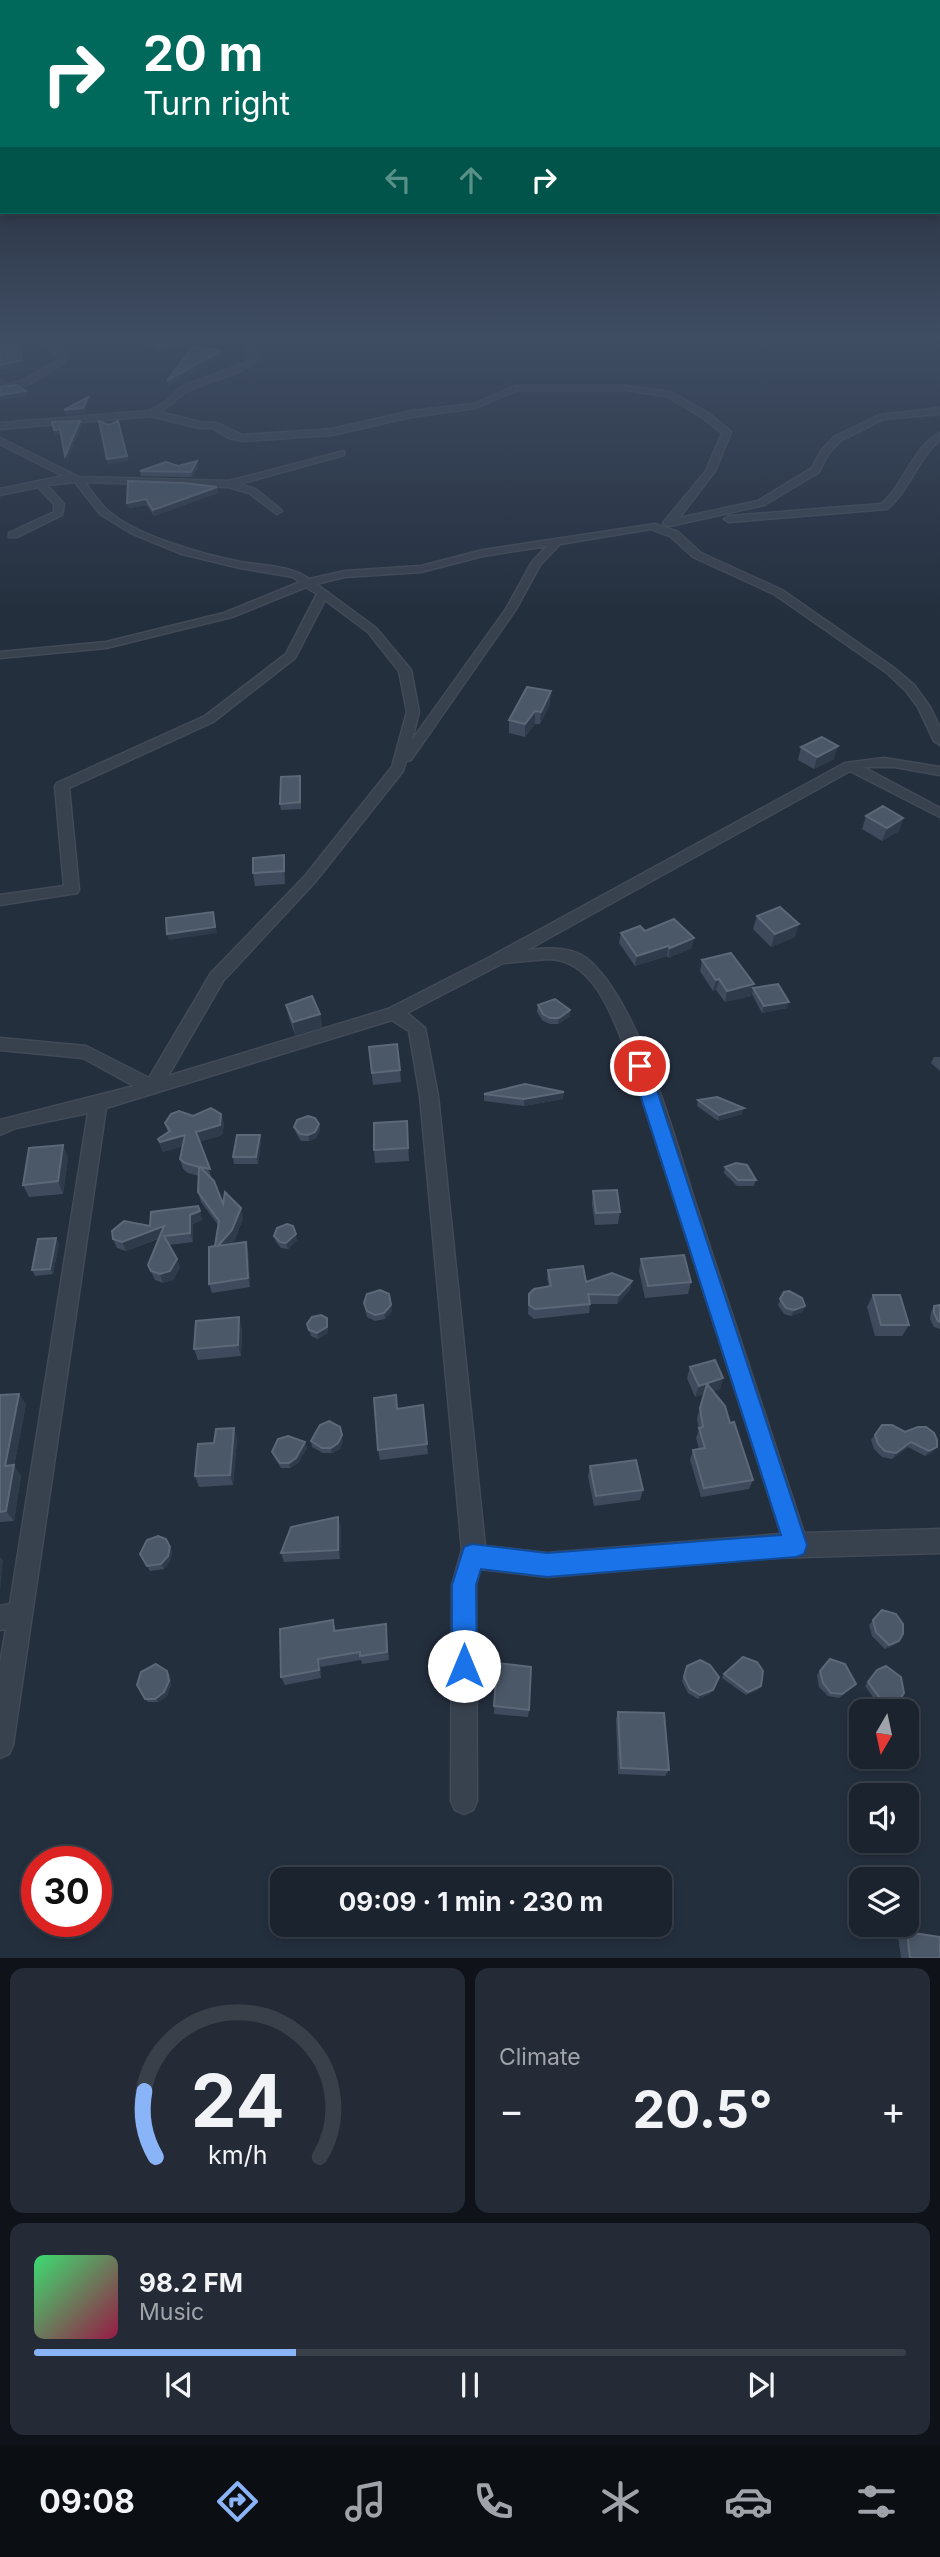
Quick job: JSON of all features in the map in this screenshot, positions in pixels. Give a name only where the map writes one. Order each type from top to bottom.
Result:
[{"type":"street","points":[[223,430],[232,436],[255,439],[310,436],[336,430]]},
{"type":"street","points":[[670,523],[703,486],[721,454],[727,432],[725,430]]},
{"type":"street","points":[[0,655],[106,645],[228,615],[307,582],[345,574],[421,569],[483,553],[652,527],[761,503],[816,470],[824,453],[837,439],[855,430]]},
{"type":"street","points":[[670,523],[884,507],[897,499],[914,463],[932,441],[940,436]]},
{"type":"street","points":[[0,441],[78,480],[103,512],[135,531],[186,552],[240,565],[296,574],[372,630],[405,670],[414,712],[398,768]]},
{"type":"street","points":[[0,456],[19,452]]},
{"type":"street","points":[[229,484],[341,453]]},
{"type":"street","points":[[0,492],[61,480],[229,484],[252,491],[277,511]]},
{"type":"street","points":[[13,535],[59,513],[59,504],[41,484]]},
{"type":"street","points":[[652,527],[674,534],[696,555],[778,592],[890,670],[910,688],[924,707],[940,741]]},
{"type":"street","points":[[152,1088],[217,977],[310,879],[398,768],[511,609],[536,564],[558,540]]},
{"type":"street","points":[[0,900],[72,890],[62,786],[209,719],[291,656],[323,593]]},
{"type":"street","points":[[0,1128],[13,1122],[99,1104],[394,1013],[495,961],[850,766],[866,762],[898,762],[940,771]]},
{"type":"street","points":[[850,766],[940,813]]},
{"type":"street","points":[[495,961],[532,955],[571,956],[593,972],[623,1022],[649,1088],[796,1545]]},
{"type":"street","points":[[394,1013],[417,1028],[429,1096],[474,1550],[464,1585],[464,1801]]},
{"type":"street","points":[[0,1044],[86,1052],[152,1088]]},
{"type":"street","points":[[0,1745],[11,1616],[99,1104]]},
{"type":"street","points":[[472,1556],[547,1565],[796,1545],[940,1541]]},
{"type":"building","points":[[60,430],[76,430],[65,456]]},
{"type":"building","points":[[101,430],[120,430],[127,456],[107,459]]},
{"type":"building","points":[[197,461],[191,472],[140,471],[166,462],[178,466]]},
{"type":"building","points":[[128,481],[217,487],[153,510],[146,499],[127,503]]},
{"type":"building","points":[[527,687],[551,691],[541,712],[535,711],[525,724],[509,720]]},
{"type":"building","points":[[822,737],[838,746],[817,757],[801,747]]},
{"type":"building","points":[[300,776],[300,802],[280,804],[281,777]]},
{"type":"building","points":[[883,806],[903,818],[887,828],[866,816]]},
{"type":"building","points":[[284,855],[284,871],[253,873],[253,858]]},
{"type":"building","points":[[780,907],[799,924],[775,934],[757,916]]},
{"type":"building","points":[[213,912],[215,927],[167,934],[166,918]]},
{"type":"building","points":[[674,919],[694,938],[670,948],[668,946],[637,956],[621,933],[640,926],[645,931]]},
{"type":"building","points":[[731,953],[754,984],[727,991],[702,960]]},
{"type":"building","points":[[778,984],[789,1002],[764,1006],[753,988]]},
{"type":"building","points":[[312,996],[320,1014],[293,1022],[286,1005]]},
{"type":"building","points":[[555,999],[570,1010],[559,1018],[550,1018],[543,1014],[538,1005]]},
{"type":"building","points":[[397,1044],[400,1070],[372,1073],[369,1047]]},
{"type":"building","points":[[525,1084],[564,1092],[524,1099],[484,1094]]},
{"type":"building","points":[[717,1097],[744,1108],[719,1115],[698,1100]]},
{"type":"building","points":[[211,1108],[221,1114],[220,1125],[196,1132],[210,1169],[200,1167],[214,1181],[223,1204],[225,1192],[241,1208],[232,1230],[218,1246],[246,1242],[248,1278],[209,1284],[209,1247],[215,1246],[219,1221],[198,1192],[199,1167],[180,1159],[185,1135],[160,1142],[158,1139],[170,1131],[165,1123],[171,1114],[179,1111],[193,1116]]},
{"type":"building","points":[[308,1116],[315,1118],[319,1124],[315,1132],[300,1134],[294,1127],[297,1120]]},
{"type":"building","points":[[407,1121],[408,1148],[374,1150],[374,1123]]},
{"type":"building","points":[[237,1135],[260,1135],[256,1157],[233,1157]]},
{"type":"building","points":[[63,1145],[58,1181],[23,1185],[29,1148]]},
{"type":"building","points":[[736,1163],[747,1165],[756,1180],[738,1180],[725,1167]]},
{"type":"building","points":[[617,1190],[620,1212],[596,1213],[593,1191]]},
{"type":"building","points":[[198,1206],[200,1211],[190,1215],[190,1233],[164,1236],[177,1259],[170,1271],[160,1274],[151,1271],[148,1265],[164,1226],[122,1242],[113,1239],[112,1231],[124,1221],[150,1226],[151,1212]]},
{"type":"building","points":[[287,1224],[293,1226],[296,1234],[286,1243],[280,1242],[274,1236],[277,1228]]},
{"type":"building","points":[[56,1238],[50,1269],[32,1270],[38,1239]]},
{"type":"building","points":[[684,1255],[691,1282],[648,1286],[641,1259]]},
{"type":"building","points":[[583,1266],[586,1282],[612,1273],[632,1281],[619,1295],[588,1294],[590,1304],[535,1309],[529,1305],[529,1294],[534,1289],[551,1286],[548,1270]]},
{"type":"building","points":[[380,1290],[389,1294],[391,1305],[384,1313],[375,1315],[367,1311],[364,1303],[367,1294]]},
{"type":"building","points":[[789,1291],[802,1298],[805,1306],[794,1310],[786,1308],[780,1299],[784,1292]]},
{"type":"building","points":[[873,1295],[900,1295],[909,1325],[881,1325]]},
{"type":"building","points":[[940,1305],[940,1322],[934,1313],[934,1306]]},
{"type":"building","points":[[321,1315],[327,1318],[327,1327],[317,1333],[309,1330],[307,1324],[312,1317]]},
{"type":"building","points":[[239,1317],[238,1345],[194,1349],[196,1321]]},
{"type":"building","points":[[715,1360],[723,1378],[699,1386],[690,1367]]},
{"type":"building","points":[[707,1384],[725,1406],[730,1423],[734,1422],[753,1480],[704,1488],[693,1450],[705,1448],[699,1428],[703,1427],[700,1408]]},
{"type":"building","points":[[19,1394],[5,1466],[14,1465],[6,1511],[0,1512],[0,1395]]},
{"type":"building","points":[[396,1395],[397,1409],[423,1405],[427,1444],[378,1450],[374,1398]]},
{"type":"building","points":[[329,1421],[340,1427],[342,1435],[338,1443],[331,1448],[322,1448],[311,1441],[320,1425]]},
{"type":"building","points":[[882,1425],[892,1425],[905,1432],[926,1427],[934,1433],[937,1447],[929,1451],[911,1442],[896,1453],[885,1451],[878,1444],[875,1435]]},
{"type":"building","points":[[234,1428],[230,1475],[195,1476],[198,1444],[214,1443],[216,1429]]},
{"type":"building","points":[[288,1436],[305,1442],[296,1458],[289,1463],[280,1463],[272,1452],[278,1439]]},
{"type":"building","points":[[636,1460],[643,1490],[596,1496],[590,1466]]},
{"type":"building","points":[[338,1517],[338,1550],[281,1553],[291,1527]]},
{"type":"building","points":[[158,1536],[166,1539],[170,1547],[168,1556],[161,1564],[147,1566],[140,1554],[147,1540]]},
{"type":"building","points":[[882,1610],[896,1614],[903,1624],[903,1634],[899,1641],[889,1645],[876,1632],[873,1620]]},
{"type":"building","points":[[333,1620],[334,1631],[386,1624],[387,1652],[360,1656],[360,1652],[318,1659],[319,1670],[281,1677],[280,1629]]},
{"type":"building","points":[[743,1657],[757,1662],[763,1671],[761,1686],[748,1692],[724,1674]]},
{"type":"building","points":[[830,1659],[845,1664],[856,1684],[842,1694],[831,1693],[823,1683],[820,1671]]},
{"type":"building","points":[[700,1660],[710,1665],[719,1677],[713,1690],[700,1695],[690,1689],[684,1677],[687,1666]]},
{"type":"building","points":[[497,1663],[531,1667],[529,1710],[494,1706]]},
{"type":"building","points":[[156,1664],[167,1671],[169,1681],[164,1692],[155,1699],[145,1699],[137,1685],[141,1672]]},
{"type":"building","points":[[886,1666],[901,1677],[904,1693],[900,1699],[879,1697],[868,1682],[877,1670]]},
{"type":"building","points":[[618,1712],[664,1713],[669,1770],[621,1768]]},
{"type":"building","points":[[919,1934],[940,1937],[940,1958],[910,1958],[908,1937],[919,1937]]},
{"type":"route","points":[[464,1666],[464,1585],[472,1556],[547,1565],[796,1545],[640,1066]]}]
